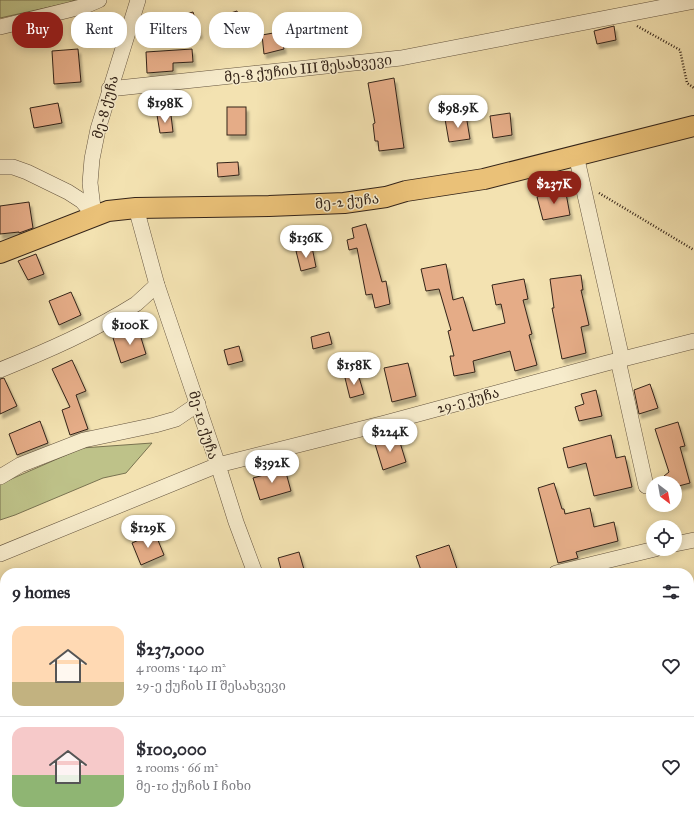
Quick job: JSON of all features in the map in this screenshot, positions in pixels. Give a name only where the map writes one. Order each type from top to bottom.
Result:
[{"type":"main road","name":"მე-2 ქუჩა","points":[[0,253],[108,211],[136,208],[344,203],[386,197],[406,191],[484,180],[576,155],[694,126]]},
{"type":"street","points":[[0,27],[85,6],[99,0]]},
{"type":"street","name":"მე-8 ქუჩა","points":[[94,216],[90,183],[92,159],[98,129],[109,89],[138,0]]},
{"type":"street","name":"მე-8 ქუჩის III შესახვევი","points":[[109,89],[401,58],[694,1]]},
{"type":"street","points":[[576,155],[646,486]]},
{"type":"street","points":[[0,167],[13,167],[27,172],[68,192],[82,201],[94,216]]},
{"type":"street","name":"მე-10 ქუჩა","points":[[0,554],[218,465],[157,285],[136,208]]},
{"type":"street","points":[[0,370],[57,346],[95,327],[137,303],[157,285]]},
{"type":"street","name":"29-ე ქუჩა","points":[[218,465],[620,359],[694,341]]},
{"type":"street","points":[[0,477],[20,465],[84,440],[176,419],[198,404]]},
{"type":"street","points":[[218,465],[236,522],[253,568]]},
{"type":"street","points":[[682,543],[694,540]]},
{"type":"street","points":[[577,568],[646,551]]},
{"type":"path","points":[[616,16],[643,28],[680,50],[687,83],[694,88]]},
{"type":"path","points":[[594,190],[694,250]]},
{"type":"green space","points":[[0,0],[75,0],[68,3],[27,12],[12,12],[12,15],[0,18]]},
{"type":"green space","points":[[152,443],[126,473],[103,478],[0,520],[0,484],[82,448]]},
{"type":"building","points":[[614,26],[616,40],[597,44],[594,31]]},
{"type":"building","points":[[272,33],[272,48],[284,49],[264,54],[264,35]]},
{"type":"building","points":[[78,49],[81,82],[54,84],[52,51]]},
{"type":"building","points":[[192,49],[193,62],[173,63],[173,71],[147,73],[146,52]]},
{"type":"building","points":[[394,78],[404,148],[379,151],[378,141],[375,141],[373,124],[375,123],[368,83]]},
{"type":"building","points":[[58,103],[62,123],[34,128],[30,108]]},
{"type":"building","points":[[227,107],[246,107],[246,135],[227,135]]},
{"type":"building","points":[[510,113],[512,135],[493,138],[490,116]]},
{"type":"building","points":[[157,115],[171,115],[173,132],[160,133]]},
{"type":"building","points":[[466,115],[470,139],[449,142],[445,119]]},
{"type":"building","points":[[238,162],[239,175],[218,177],[217,163]]},
{"type":"building","points":[[565,188],[570,215],[543,220],[537,197]]},
{"type":"building","points":[[29,202],[33,228],[19,233],[0,234],[0,206]]},
{"type":"building","points":[[366,224],[382,282],[386,281],[390,304],[375,308],[372,294],[366,295],[357,248],[349,250],[347,240],[354,238],[352,228]]},
{"type":"building","points":[[312,247],[316,267],[301,271],[296,251]]},
{"type":"building","points":[[36,254],[44,274],[28,280],[18,261]]},
{"type":"building","points":[[446,264],[453,300],[463,297],[473,331],[505,323],[501,304],[496,305],[492,285],[524,279],[528,299],[523,300],[532,334],[529,335],[537,365],[515,371],[510,351],[473,361],[475,372],[454,376],[450,356],[454,356],[448,331],[451,330],[439,289],[426,291],[421,269]]},
{"type":"building","points":[[581,275],[583,290],[581,290],[589,325],[581,327],[586,353],[562,359],[552,308],[554,308],[550,279]]},
{"type":"building","points":[[71,292],[81,315],[59,325],[49,301]]},
{"type":"building","points":[[138,328],[146,354],[121,363],[113,338]]},
{"type":"building","points":[[329,332],[332,344],[313,349],[311,337]]},
{"type":"building","points":[[239,346],[243,361],[228,365],[224,350]]},
{"type":"building","points":[[72,360],[86,391],[76,395],[88,429],[70,435],[62,410],[70,407],[52,369]]},
{"type":"building","points":[[408,363],[416,396],[392,402],[384,368]]},
{"type":"building","points":[[358,374],[364,394],[350,398],[345,378]]},
{"type":"building","points":[[4,378],[17,406],[0,414],[0,379]]},
{"type":"building","points":[[650,384],[658,408],[639,414],[634,390]]},
{"type":"building","points":[[596,390],[602,416],[579,421],[575,407],[584,404],[581,394]]},
{"type":"building","points":[[40,421],[48,443],[17,455],[9,434]]},
{"type":"building","points":[[678,422],[685,446],[680,447],[690,483],[682,485],[682,476],[664,476],[669,472],[655,429]]},
{"type":"building","points":[[611,435],[616,458],[625,456],[632,487],[594,496],[586,463],[568,468],[563,448]]},
{"type":"building","points":[[398,436],[406,462],[383,470],[375,444]]},
{"type":"building","points":[[285,469],[291,491],[260,500],[253,478]]},
{"type":"building","points":[[554,483],[565,514],[590,508],[594,527],[614,522],[618,541],[576,552],[578,558],[558,563],[538,488]]},
{"type":"building","points":[[155,533],[164,555],[141,565],[132,543]]},
{"type":"building","points":[[449,545],[457,568],[420,568],[416,556]]},
{"type":"building","points":[[299,552],[304,568],[281,568],[278,558]]}]
